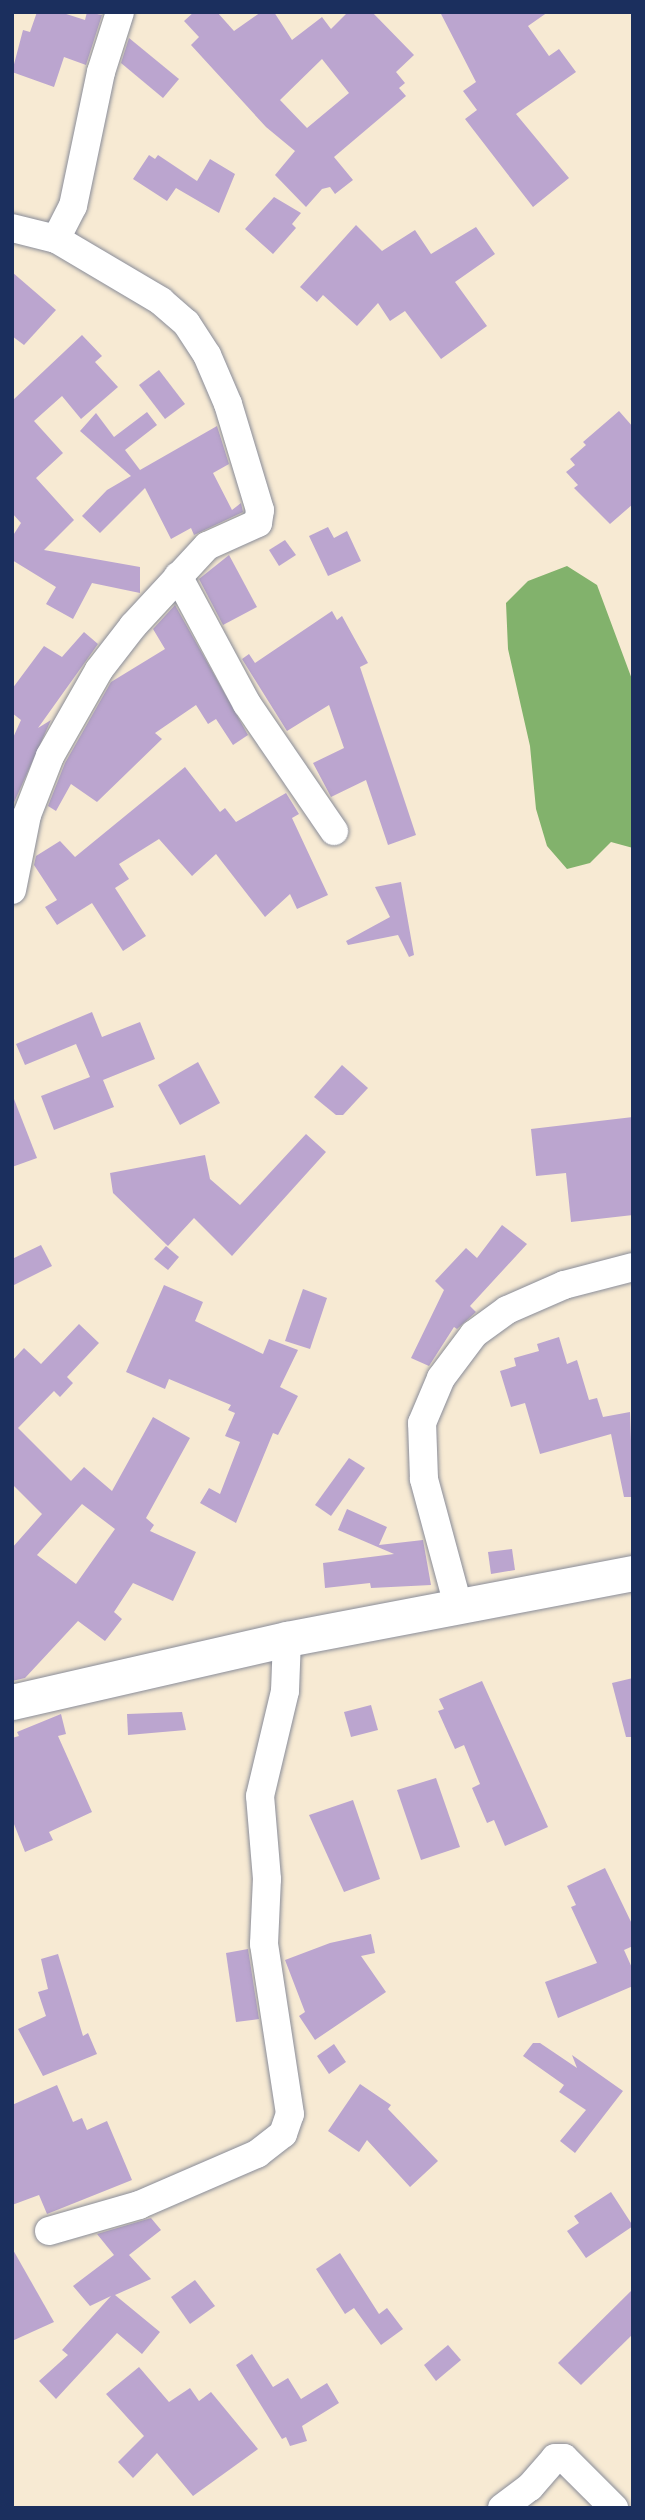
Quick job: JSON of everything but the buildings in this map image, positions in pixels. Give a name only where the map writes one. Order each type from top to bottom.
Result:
[{"type":"main road","points":[[12,1702],[287,1639],[459,1609],[633,1573]]},
{"type":"street","points":[[56,239],[80,185],[101,72],[120,12]]},
{"type":"street","points":[[12,228],[56,239],[161,301],[186,323],[207,355],[228,404],[249,464],[260,510],[258,523],[207,546],[178,576],[99,670],[50,756],[27,815],[12,890]]},
{"type":"street","points":[[178,576],[247,704],[334,831]]},
{"type":"street","points":[[459,1609],[424,1479],[422,1423],[441,1378],[474,1334],[507,1310],[564,1285],[633,1267]]},
{"type":"street","points":[[49,2231],[139,2205],[257,2154],[283,2134],[290,2114],[264,1944],[267,1879],[260,1797],[283,1702],[287,1639]]},
{"type":"street","points":[[502,2508],[530,2487],[555,2458],[564,2458],[614,2508]]},
{"type":"green space","points":[[567,566],[597,585],[633,682],[633,848],[611,842],[590,863],[567,869],[547,846],[536,809],[530,746],[508,649],[506,603],[528,581]]}]
